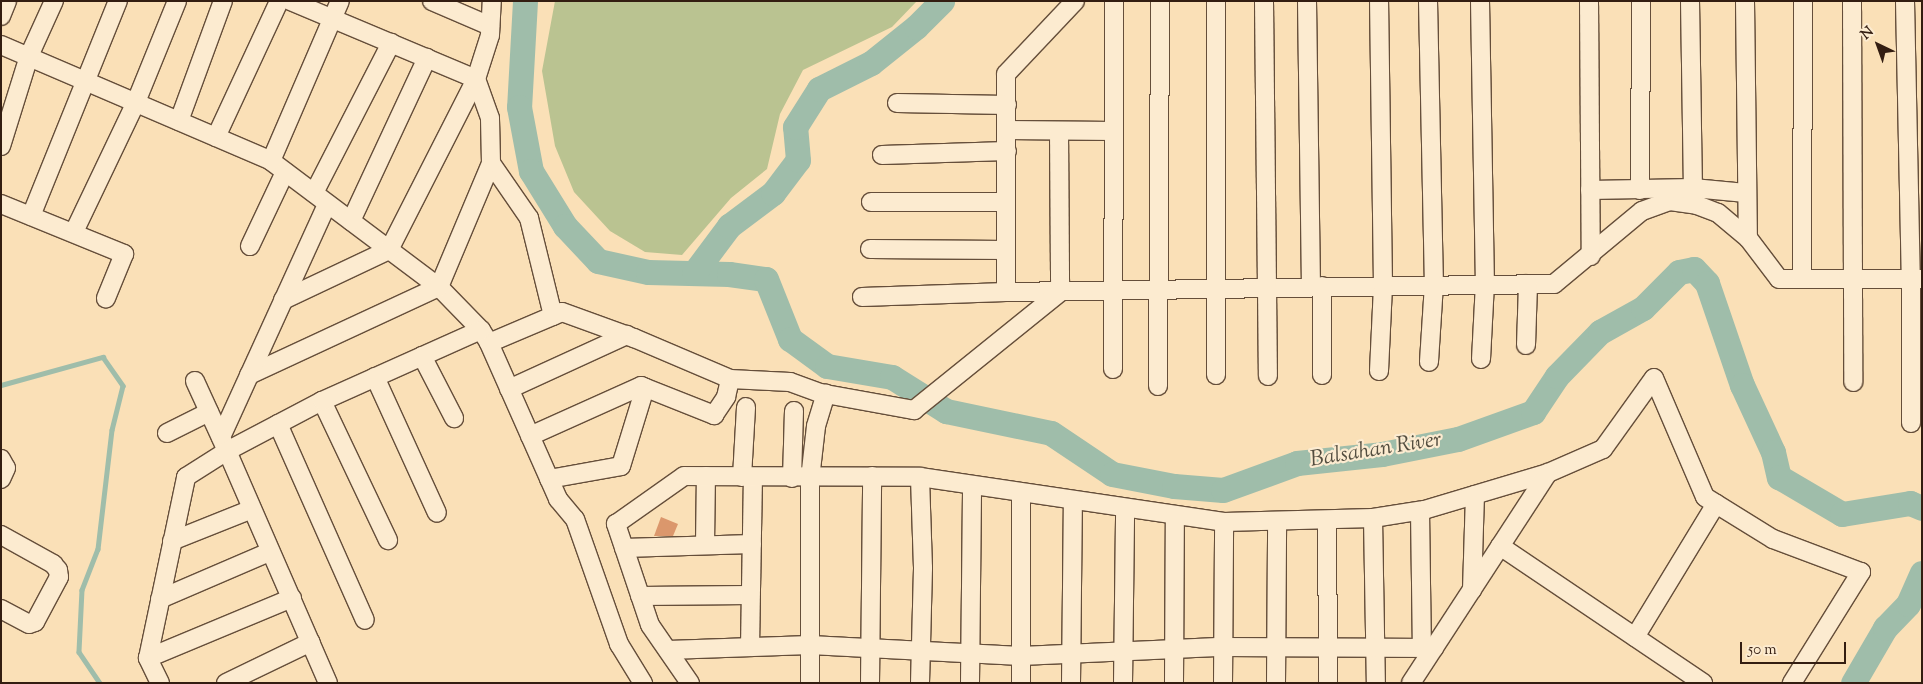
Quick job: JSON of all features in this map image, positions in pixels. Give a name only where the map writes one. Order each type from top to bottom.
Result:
[{"type":"street","points":[[1,16],[7,1]]},
{"type":"street","points":[[1,146],[29,56],[54,1]]},
{"type":"street","points":[[31,216],[118,1]]},
{"type":"street","points":[[74,232],[136,102],[177,1]]},
{"type":"street","points":[[179,120],[222,1]]},
{"type":"street","points":[[216,137],[279,1]]},
{"type":"street","points":[[249,376],[439,287],[490,163],[490,118],[476,78],[290,1]]},
{"type":"street","points":[[250,246],[340,1]]},
{"type":"street","points":[[432,1],[490,26]]},
{"type":"street","points":[[283,300],[389,250],[476,78],[490,26],[492,1]]},
{"type":"street","points":[[1006,292],[1006,74],[1075,1]]},
{"type":"street","points":[[1112,369],[1114,291],[1114,1]]},
{"type":"street","points":[[1158,386],[1160,290],[1160,1]]},
{"type":"street","points":[[1216,1],[1216,375]]},
{"type":"street","points":[[1264,1],[1268,376]]},
{"type":"street","points":[[1307,1],[1322,374]]},
{"type":"street","points":[[1379,371],[1383,285],[1380,1]]},
{"type":"street","points":[[1428,1],[1434,284],[1429,362]]},
{"type":"street","points":[[1480,1],[1485,284],[1481,359]]},
{"type":"street","points":[[1589,1],[1591,256]]},
{"type":"street","points":[[1640,190],[1641,1]]},
{"type":"street","points":[[1690,1],[1692,188]]},
{"type":"street","points":[[1745,1],[1748,238]]},
{"type":"street","points":[[1802,279],[1803,1]]},
{"type":"street","points":[[1852,1],[1853,382]]},
{"type":"street","points":[[1905,1],[1916,279],[1911,423]]},
{"type":"street","points":[[314,193],[392,43]]},
{"type":"street","points":[[1,45],[179,120],[278,166],[439,287],[485,337],[563,508],[575,519],[619,644],[643,683]]},
{"type":"street","points":[[351,221],[427,58]]},
{"type":"street","points":[[897,103],[1007,105]]},
{"type":"street","points":[[1007,130],[1114,131]]},
{"type":"street","points":[[1060,131],[1060,292]]},
{"type":"street","points":[[882,155],[1007,151]]},
{"type":"street","points":[[490,163],[529,218],[553,316]]},
{"type":"street","points":[[1590,190],[1692,188],[1746,193]]},
{"type":"street","points":[[862,297],[1006,292],[1317,286],[1554,284],[1591,256],[1642,211],[1670,201],[1697,205],[1718,213],[1748,238],[1779,280],[1916,279]]},
{"type":"street","points":[[871,202],[1006,202]]},
{"type":"street","points":[[1,204],[74,232],[124,254],[106,298]]},
{"type":"street","points":[[224,444],[249,376],[328,204]]},
{"type":"street","points":[[870,249],[1006,250]]},
{"type":"street","points":[[1526,345],[1528,284]]},
{"type":"street","points":[[160,683],[148,658],[186,477],[224,444],[278,424],[322,401],[422,356],[562,312],[627,335],[730,378],[790,382],[826,394],[914,410],[1060,292]]},
{"type":"street","points":[[509,389],[627,335]]},
{"type":"street","points":[[422,356],[454,418]]},
{"type":"street","points":[[375,377],[437,513]]},
{"type":"street","points":[[530,436],[641,386],[714,415],[726,397],[730,378]]},
{"type":"street","points":[[690,683],[650,625],[616,524],[684,476],[810,479],[872,476],[920,477],[972,487],[1224,522],[1327,521],[1373,518],[1420,511],[1476,495],[1548,472],[1603,449],[1654,378],[1705,497],[1773,539],[1861,572],[1792,683]]},
{"type":"street","points":[[195,381],[252,509],[268,552],[292,598],[328,683]]},
{"type":"street","points":[[790,382],[816,426]]},
{"type":"street","points":[[549,479],[621,466],[645,388]]},
{"type":"street","points":[[810,683],[810,479],[816,426],[826,394]]},
{"type":"street","points":[[322,401],[388,540]]},
{"type":"street","points":[[746,408],[752,544],[749,595],[750,647]]},
{"type":"street","points":[[792,478],[794,411]]},
{"type":"street","points":[[167,433],[209,412]]},
{"type":"street","points":[[278,424],[365,620]]},
{"type":"street","points":[[1,459],[6,468],[1,480]]},
{"type":"street","points":[[1411,683],[1428,648],[1472,590],[1548,472]]},
{"type":"street","points":[[706,476],[706,544]]},
{"type":"street","points":[[870,683],[872,476]]},
{"type":"street","points":[[920,477],[923,568],[918,651],[920,683]]},
{"type":"street","points":[[970,683],[972,487]]},
{"type":"street","points":[[1021,493],[1021,683]]},
{"type":"street","points":[[1472,590],[1476,495]]},
{"type":"street","points":[[1071,683],[1073,501]]},
{"type":"street","points":[[1635,637],[1716,504]]},
{"type":"street","points":[[1123,683],[1126,508]]},
{"type":"street","points":[[172,541],[252,509]]},
{"type":"street","points":[[1420,511],[1428,648]]},
{"type":"street","points":[[1174,683],[1175,515]]},
{"type":"street","points":[[1373,518],[1376,683]]},
{"type":"street","points":[[1327,521],[1328,683]]},
{"type":"street","points":[[1222,683],[1224,522]]},
{"type":"street","points":[[1276,683],[1277,522]]},
{"type":"street","points":[[1,535],[53,564],[59,577],[35,622],[29,624],[1,609]]},
{"type":"street","points":[[624,548],[752,544]]},
{"type":"street","points":[[1500,546],[1703,683]]},
{"type":"street","points":[[160,599],[268,552]]},
{"type":"street","points":[[640,596],[749,595]]},
{"type":"street","points":[[148,658],[292,598]]},
{"type":"street","points":[[226,683],[311,642]]},
{"type":"street","points":[[668,650],[810,645],[1021,656],[1223,647],[1376,646],[1428,648]]},
{"type":"green space","points":[[555,1],[917,1],[892,27],[803,70],[780,114],[767,169],[731,198],[682,255],[645,252],[610,231],[574,192],[555,146],[542,71]]},
{"type":"building","points":[[661,517],[678,524],[673,536],[654,536]]},
{"type":"waterway","name":"Balsahan River","points":[[525,1],[519,107],[531,171],[565,226],[598,261],[648,272],[729,274],[766,279],[790,339],[827,366],[892,377],[946,411],[1051,433],[1112,474],[1174,486],[1223,490],[1297,463],[1382,454],[1458,439],[1533,412],[1557,376],[1600,332],[1643,308],[1679,272],[1694,269],[1707,283],[1742,385],[1773,452],[1779,477],[1842,514],[1910,503],[1922,508]]},
{"type":"waterway","name":"Balsahan River","points":[[694,273],[729,226],[773,193],[798,160],[795,127],[819,89],[871,63],[916,27],[942,1]]},
{"type":"waterway","points":[[1,385],[103,357],[123,386],[112,430],[98,549],[82,590],[79,652],[100,683]]},
{"type":"waterway","name":"Balsahan River","points":[[1853,683],[1885,628],[1908,604],[1922,573]]}]
